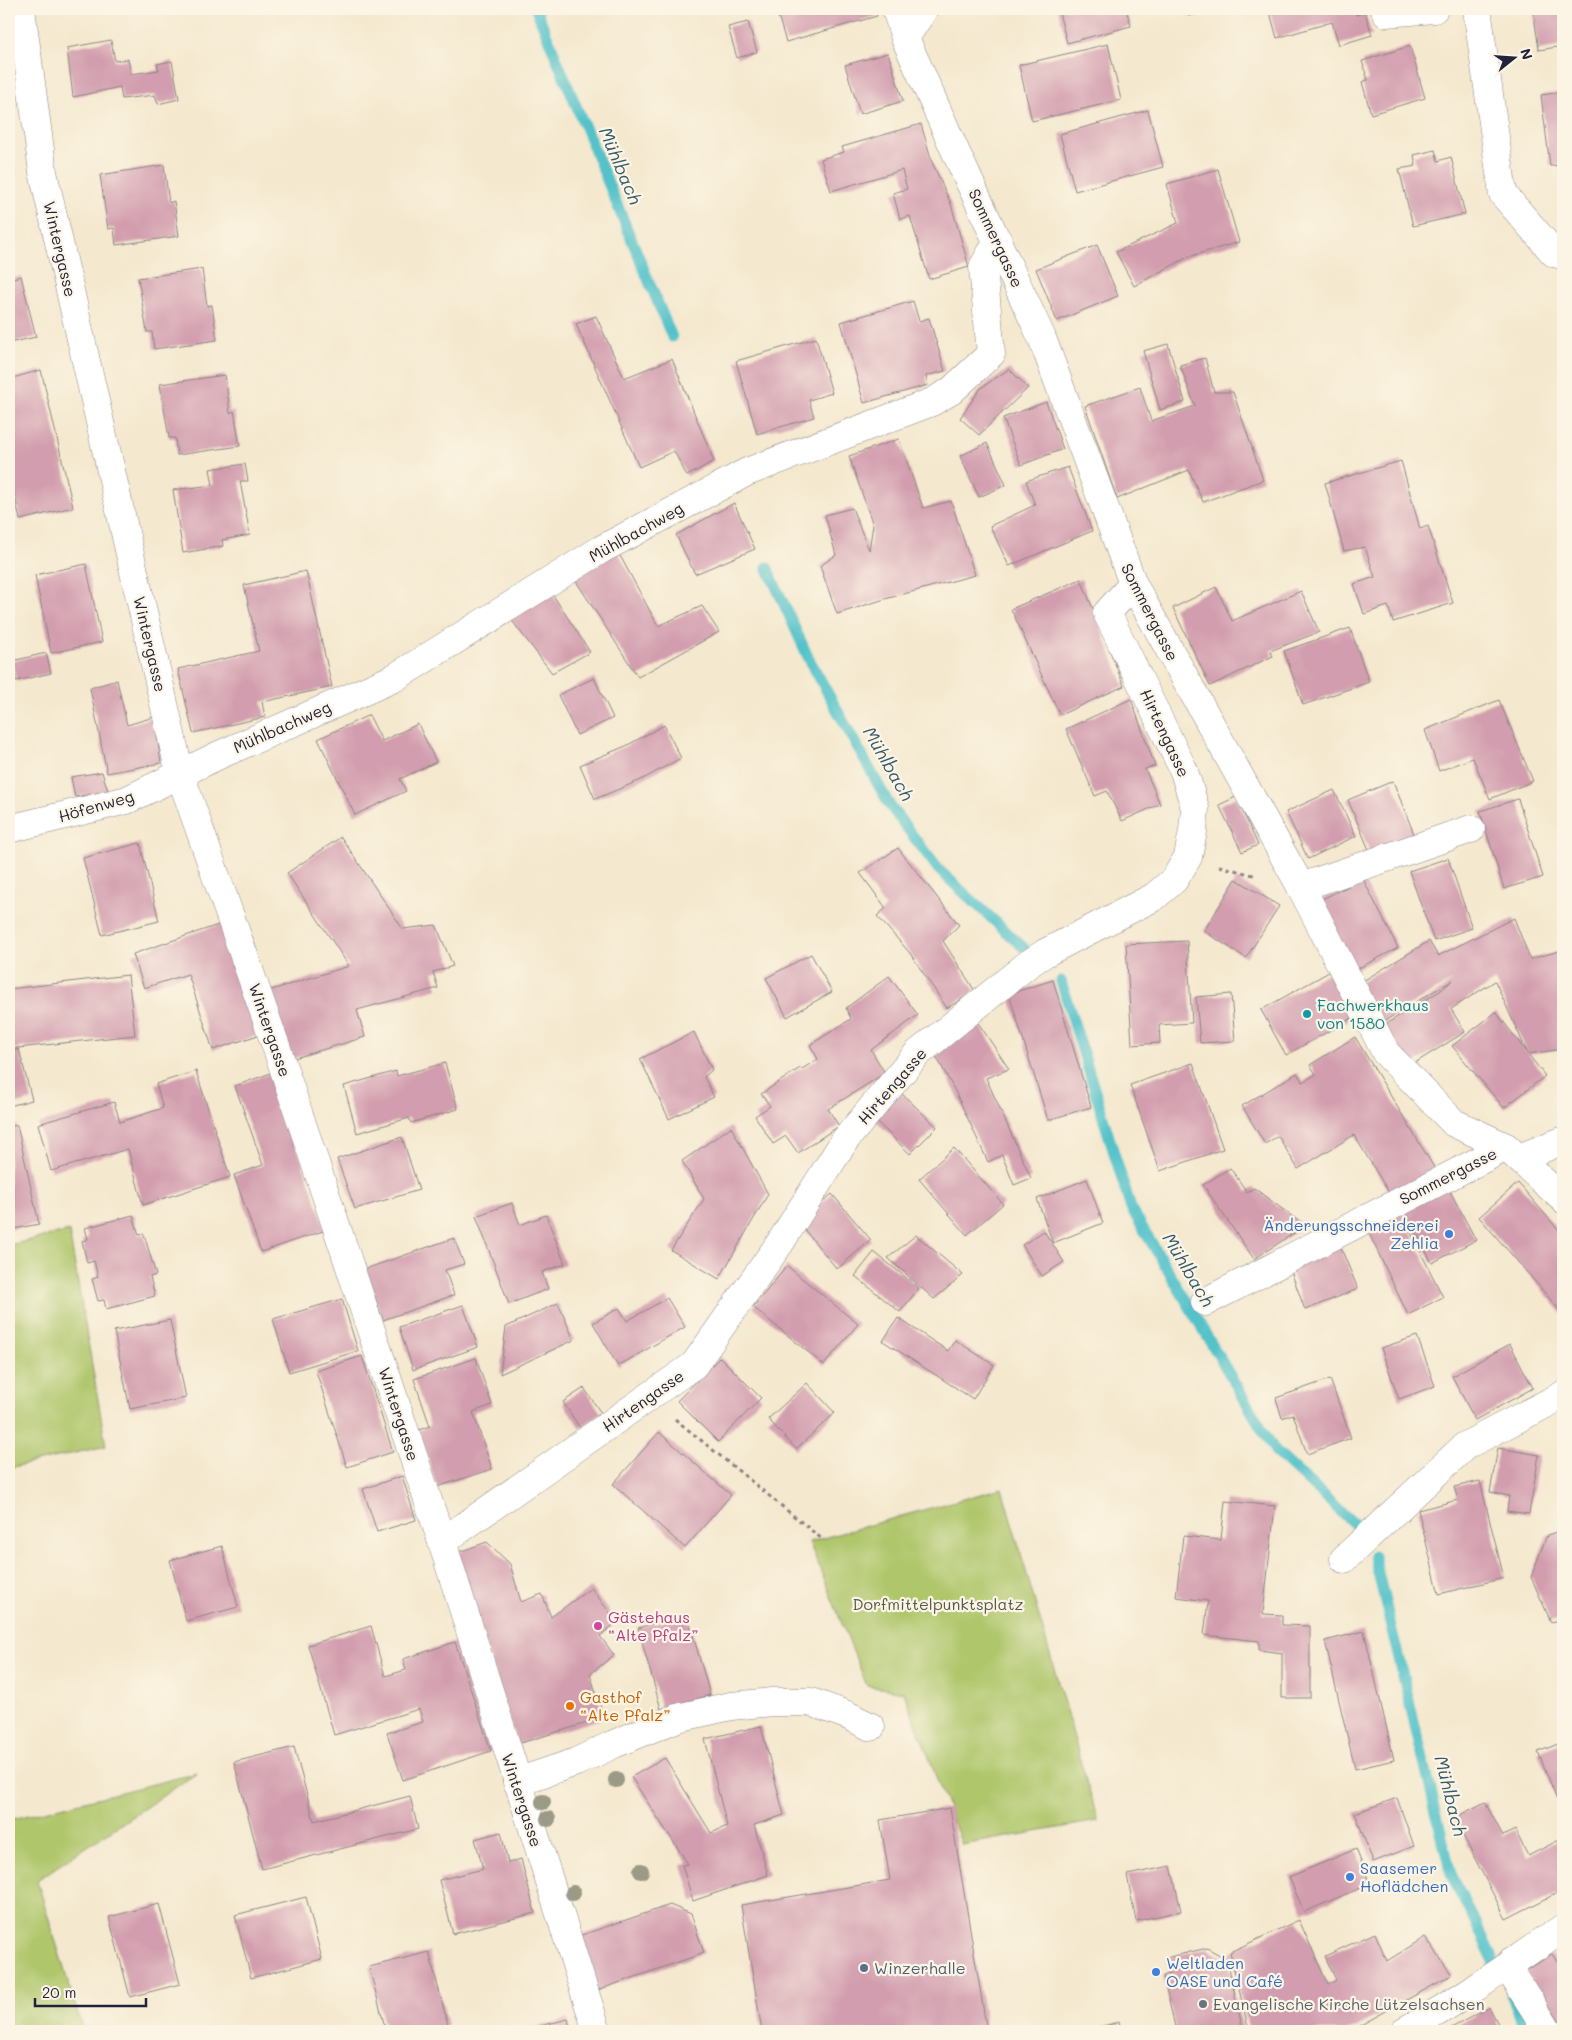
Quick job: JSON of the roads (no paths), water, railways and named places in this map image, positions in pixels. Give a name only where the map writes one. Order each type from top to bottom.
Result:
[{"type":"street","name":"Wintergasse","points":[[21,9],[43,172],[180,774],[280,1059],[442,1542],[597,2031]]},
{"type":"street","name":"Sommergasse","points":[[896,9],[905,38],[1042,338],[1133,584],[1301,887],[1386,1053],[1454,1123],[1512,1152],[1563,1199]]},
{"type":"street","points":[[905,38],[924,9]]},
{"type":"street","points":[[1385,9],[1386,13],[1434,9]]},
{"type":"street","points":[[1478,9],[1503,194],[1554,253],[1563,255]]},
{"type":"street","name":"Mühlbachweg","points":[[180,774],[394,678],[602,549],[747,472],[932,402],[951,390],[991,354],[982,267],[998,241]]},
{"type":"street","name":"Hirtengasse","points":[[442,1542],[649,1398],[700,1359],[780,1243],[845,1140],[917,1054],[1036,959],[1154,897],[1174,880],[1188,857],[1195,808],[1184,771],[1107,613],[1133,584]]},
{"type":"street","name":"Höfenweg","points":[[9,829],[127,800],[180,774]]},
{"type":"street","points":[[1301,887],[1471,829]]},
{"type":"street","points":[[1512,1152],[1562,1141]]},
{"type":"street","name":"Sommergasse","points":[[1205,1302],[1512,1152]]},
{"type":"street","points":[[1344,1559],[1465,1446],[1563,1394]]},
{"type":"street","points":[[517,1782],[576,1762],[677,1718],[731,1706],[772,1702],[811,1702],[847,1715],[871,1727]]},
{"type":"street","points":[[1404,2031],[1442,2010],[1563,1928]]},
{"type":"street","points":[[1512,1961],[1514,1978],[1548,2031]]},
{"type":"waterway","name":"Mühlbach","points":[[536,9],[672,337]]},
{"type":"waterway","name":"Mühlbach","points":[[767,567],[809,659],[890,806],[939,870],[1023,947]]},
{"type":"waterway","name":"Mühlbach","points":[[1061,981],[1131,1208],[1275,1451],[1363,1532]]},
{"type":"waterway","name":"Mühlbach","points":[[1374,1556],[1451,1874],[1500,1973]]},
{"type":"waterway","name":"Mühlbach","points":[[1511,1994],[1527,2031]]},
{"type":"place","name":"Fachwerkhaus von 1580","points":[[1307,1014]]},
{"type":"place","name":"Änderungsschneiderei Zehlia","points":[[1449,1234]]},
{"type":"place","name":"Gästehaus “Alte Pfalz”","points":[[598,1626]]},
{"type":"place","name":"Gasthof “Alte Pfalz”","points":[[570,1706]]},
{"type":"place","name":"Saasemer Hoflädchen","points":[[1350,1877]]},
{"type":"place","name":"Winzerhalle","points":[[864,1968]]},
{"type":"place","name":"Weltladen OASE und Café","points":[[1156,1972]]},
{"type":"place","name":"Evangelische Kirche Lützelsachsen","points":[[1203,2004]]},
{"type":"park label","name":"Dorfmittelpunktsplatz","points":[[938,1604]]}]
